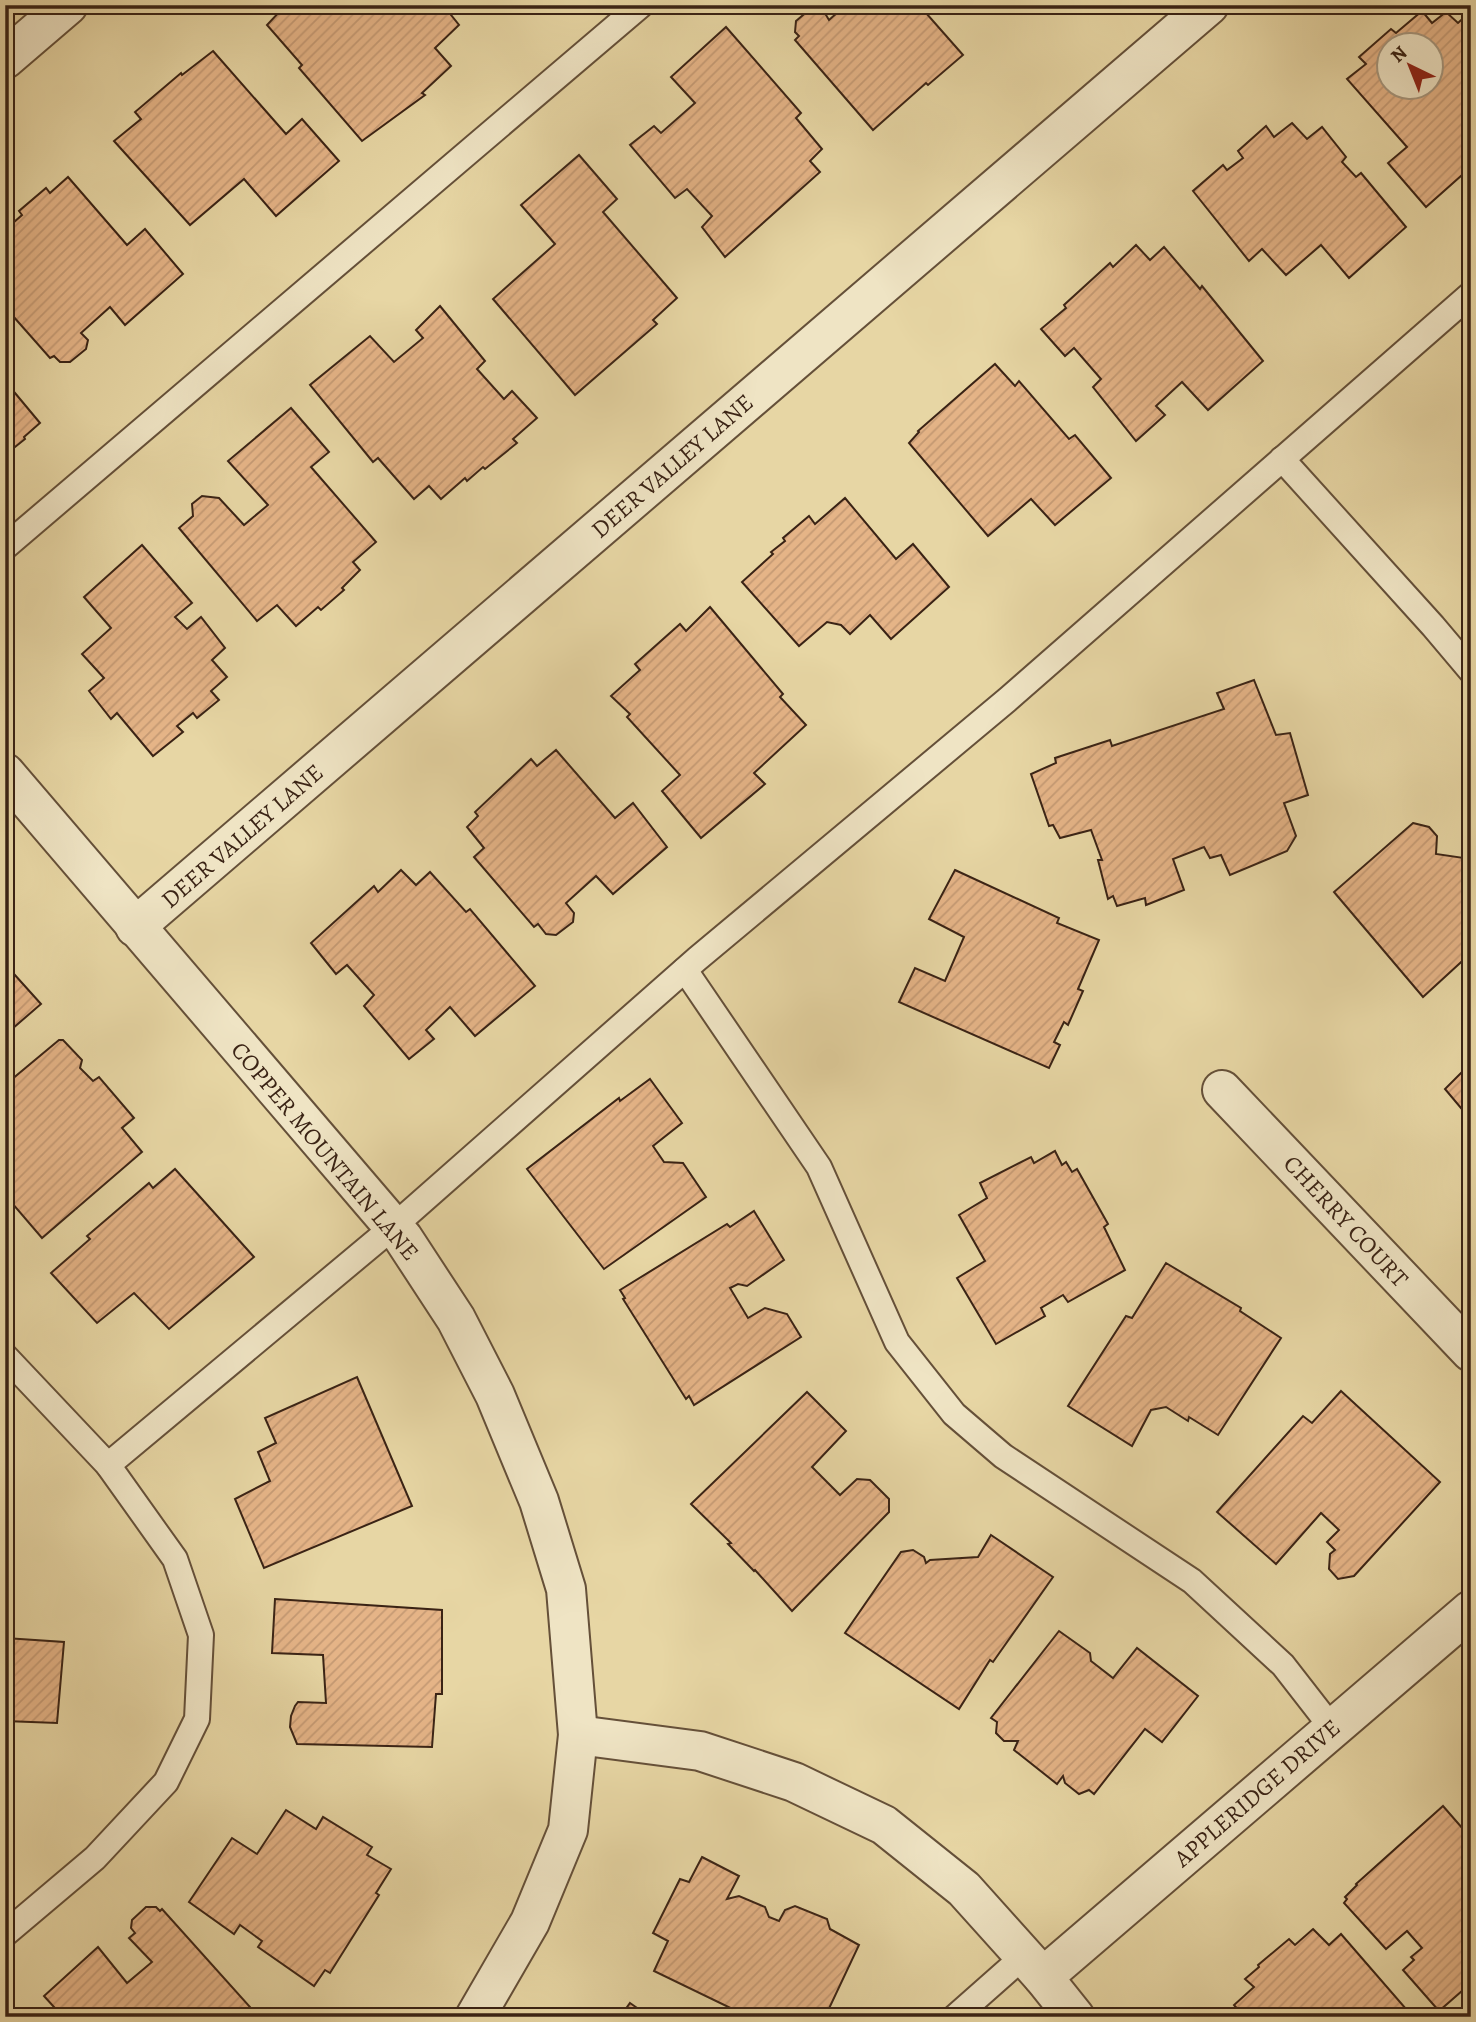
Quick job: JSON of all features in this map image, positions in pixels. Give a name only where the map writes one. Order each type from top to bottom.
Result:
[{"type":"street","points":[[5,60],[68,5]]},
{"type":"street","name":"DEER VALLEY LANE","points":[[135,927],[1209,5]]},
{"type":"street","name":"COPPER MOUNTAIN LANE","points":[[5,774],[393,1227],[456,1319],[495,1395],[539,1501],[566,1589],[578,1735],[568,1830],[530,1922],[475,2017]]},
{"type":"street","name":"CHERRY COURT","points":[[1222,1090],[1471,1352]]},
{"type":"street","name":"APPLERIDGE DRIVE","points":[[1033,1966],[1332,1728],[1471,1610]]},
{"type":"street","points":[[578,1735],[700,1751],[794,1782],[884,1825],[964,1889],[1075,2017]]},
{"type":"lane","points":[[5,547],[641,5]]},
{"type":"lane","points":[[108,1465],[393,1227],[685,970],[1007,700],[1471,294]]},
{"type":"lane","points":[[1282,459],[1471,671]]},
{"type":"lane","points":[[685,970],[819,1167],[897,1342],[954,1414],[1003,1456],[1192,1581],[1283,1665],[1332,1728]]},
{"type":"lane","points":[[5,1356],[108,1465],[175,1559],[201,1635],[197,1719],[166,1782],[95,1858],[5,1934]]},
{"type":"lane","points":[[955,2017],[1033,1966]]},
{"type":"building","points":[[280,5],[443,5],[459,25],[435,48],[451,66],[422,93],[425,95],[362,141],[299,68],[302,65],[267,25],[283,8]]},
{"type":"building","points":[[846,5],[919,5],[963,55],[928,85],[926,83],[873,130],[795,40],[799,36],[795,32],[796,21],[809,10],[823,10],[829,20]]},
{"type":"building","points":[[1422,11],[1432,23],[1446,12],[1458,23],[1469,13],[1471,15],[1471,167],[1426,207],[1388,163],[1407,147],[1347,79],[1366,64],[1359,57],[1374,44],[1374,102],[1444,102],[1444,32],[1397,32]]},
{"type":"building","points":[[726,27],[801,113],[796,118],[822,149],[810,161],[820,172],[725,257],[702,227],[712,216],[687,189],[675,198],[630,145],[654,126],[661,133],[695,103],[671,77]]},
{"type":"building","points":[[213,51],[286,134],[302,119],[339,161],[276,216],[244,179],[190,225],[114,141],[141,119],[135,112],[181,73],[182,75]]},
{"type":"building","points":[[1292,123],[1307,139],[1322,127],[1346,157],[1342,162],[1356,177],[1361,173],[1406,227],[1349,278],[1321,245],[1286,275],[1262,249],[1249,261],[1193,191],[1223,165],[1227,170],[1243,158],[1238,151],[1266,126],[1274,137]]},
{"type":"building","points":[[579,155],[617,199],[603,212],[677,298],[653,320],[657,324],[575,395],[493,299],[555,244],[521,205]]},
{"type":"building","points":[[68,177],[127,245],[145,229],[183,274],[125,325],[110,307],[81,333],[88,340],[86,349],[70,362],[60,362],[54,356],[50,358],[5,307],[5,230],[22,215],[19,211],[46,188],[50,193]]},
{"type":"building","points":[[1136,245],[1150,260],[1164,247],[1200,289],[1202,286],[1263,361],[1208,410],[1182,382],[1156,406],[1165,415],[1136,441],[1093,387],[1101,379],[1074,348],[1065,356],[1041,329],[1066,308],[1064,305],[1110,263],[1113,267]]},
{"type":"building","points":[[440,306],[485,361],[477,369],[504,399],[512,391],[537,418],[513,439],[517,443],[485,469],[483,467],[467,481],[465,478],[441,499],[429,486],[414,499],[378,458],[373,462],[310,385],[370,336],[394,362],[423,338],[416,330]]},
{"type":"building","points":[[995,364],[1015,386],[1019,381],[1069,439],[1075,435],[1111,478],[1055,525],[1031,499],[988,536],[909,443],[918,431]]},
{"type":"building","points":[[5,381],[40,423],[5,455]]},
{"type":"building","points":[[291,408],[329,452],[311,467],[376,542],[353,562],[360,570],[342,588],[344,590],[321,610],[318,607],[296,626],[277,605],[257,621],[179,528],[193,516],[192,504],[202,496],[219,498],[244,525],[268,505],[228,461]]},
{"type":"building","points":[[845,498],[896,559],[913,544],[949,587],[891,639],[870,615],[850,634],[841,625],[827,622],[799,646],[742,582],[773,554],[771,552],[785,541],[783,538],[809,516],[815,524]]},
{"type":"building","points":[[142,545],[192,603],[175,617],[187,629],[201,617],[225,648],[212,660],[227,677],[211,691],[219,700],[197,718],[193,713],[177,726],[183,732],[153,756],[117,713],[111,719],[89,691],[104,678],[82,654],[111,628],[84,597]]},
{"type":"building","points":[[710,607],[783,694],[780,697],[806,725],[754,773],[765,784],[701,838],[662,791],[680,775],[627,717],[630,714],[611,696],[640,670],[635,664],[680,624],[686,631]]},
{"type":"building","points":[[1254,680],[1276,735],[1290,733],[1308,795],[1284,803],[1296,836],[1287,851],[1230,875],[1221,855],[1210,858],[1204,847],[1173,859],[1184,890],[1146,905],[1145,898],[1117,906],[1113,896],[1108,899],[1098,860],[1102,860],[1091,830],[1060,838],[1053,825],[1049,826],[1031,774],[1056,763],[1055,758],[1110,740],[1112,746],[1224,709],[1217,693]]},
{"type":"building","points":[[556,750],[615,818],[633,803],[667,847],[613,894],[596,876],[566,903],[574,913],[573,922],[556,935],[546,934],[538,924],[534,927],[474,857],[484,848],[467,827],[478,816],[475,812],[531,759],[537,766]]},
{"type":"building","points":[[1413,823],[1429,827],[1437,836],[1436,854],[1471,859],[1471,953],[1423,997],[1334,892]]},
{"type":"building","points":[[401,870],[416,885],[430,872],[466,912],[470,909],[535,986],[475,1036],[450,1007],[426,1030],[434,1039],[409,1059],[364,1006],[374,995],[347,965],[336,974],[311,943],[374,886],[378,892]]},
{"type":"building","points":[[955,870],[1059,918],[1057,923],[1099,940],[1078,989],[1083,991],[1068,1025],[1064,1022],[1054,1042],[1060,1045],[1049,1068],[899,1002],[915,968],[945,981],[964,937],[929,919]]},
{"type":"building","points":[[5,964],[41,1004],[5,1035]]},
{"type":"building","points":[[59,1040],[63,1040],[82,1060],[80,1068],[93,1081],[99,1077],[134,1118],[122,1128],[142,1152],[42,1238],[5,1195],[5,1085]]},
{"type":"building","points":[[1471,1058],[1471,1120],[1445,1089],[1469,1065],[1466,1062]]},
{"type":"building","points":[[650,1079],[682,1123],[653,1146],[664,1162],[683,1163],[706,1197],[604,1269],[527,1169],[619,1098],[620,1101]]},
{"type":"building","points":[[1055,1151],[1062,1165],[1066,1162],[1072,1172],[1077,1169],[1108,1224],[1104,1227],[1125,1270],[1068,1302],[1063,1295],[1041,1308],[1045,1316],[996,1344],[957,1278],[985,1261],[959,1215],[987,1198],[980,1183],[1031,1157],[1034,1163]]},
{"type":"building","points":[[175,1169],[254,1257],[169,1329],[134,1293],[97,1323],[51,1273],[90,1239],[87,1236],[149,1183],[153,1188]]},
{"type":"building","points":[[754,1211],[784,1260],[747,1286],[738,1284],[730,1288],[748,1318],[765,1308],[787,1314],[801,1337],[694,1405],[689,1396],[686,1399],[620,1290],[727,1224],[730,1227]]},
{"type":"building","points":[[1166,1263],[1241,1308],[1240,1311],[1281,1338],[1218,1435],[1166,1407],[1151,1410],[1132,1446],[1068,1406],[1126,1316],[1132,1318]]},
{"type":"building","points":[[357,1377],[412,1506],[264,1568],[235,1499],[270,1481],[258,1452],[276,1443],[265,1418]]},
{"type":"building","points":[[1341,1391],[1440,1482],[1354,1576],[1338,1579],[1329,1569],[1330,1554],[1335,1550],[1327,1542],[1339,1530],[1321,1513],[1276,1564],[1217,1512],[1303,1416],[1312,1423]]},
{"type":"building","points":[[807,1392],[846,1431],[812,1467],[840,1495],[857,1479],[870,1480],[889,1499],[889,1512],[792,1611],[728,1544],[731,1543],[691,1504]]},
{"type":"building","points":[[991,1535],[1053,1577],[993,1662],[990,1660],[959,1709],[845,1633],[901,1552],[913,1550],[924,1557],[926,1563],[930,1560],[978,1557]]},
{"type":"building","points":[[275,1599],[442,1610],[442,1694],[436,1694],[432,1747],[297,1744],[290,1727],[295,1706],[298,1702],[326,1703],[323,1655],[272,1653]]},
{"type":"building","points":[[1059,1631],[1090,1653],[1091,1661],[1113,1678],[1137,1648],[1198,1696],[1162,1742],[1145,1729],[1094,1794],[1089,1790],[1079,1794],[1065,1783],[1063,1776],[1057,1784],[1014,1750],[1018,1741],[1004,1741],[996,1733],[997,1722],[991,1718]]},
{"type":"building","points":[[5,1638],[64,1642],[57,1723],[5,1721]]},
{"type":"building","points":[[1443,1806],[1463,1829],[1467,1825],[1471,1830],[1471,1983],[1439,2011],[1403,1970],[1414,1960],[1411,1957],[1422,1948],[1407,1931],[1386,1949],[1344,1903],[1347,1899],[1345,1897],[1356,1884]]},
{"type":"building","points":[[286,1810],[316,1829],[323,1817],[372,1847],[367,1855],[391,1869],[376,1893],[379,1895],[330,1973],[325,1970],[314,1986],[258,1947],[262,1941],[240,1925],[234,1934],[189,1902],[232,1838],[257,1854]]},
{"type":"building","points":[[702,1857],[739,1876],[727,1899],[739,1896],[765,1907],[769,1917],[779,1921],[785,1910],[795,1906],[827,1919],[830,1929],[859,1945],[825,2017],[749,2017],[654,1971],[668,1941],[653,1933],[680,1879],[689,1882]]},
{"type":"building","points":[[146,1907],[156,1907],[160,1911],[162,1909],[259,2017],[63,2017],[44,1996],[98,1947],[127,1983],[152,1962],[129,1938],[135,1933],[131,1928],[132,1920]]},
{"type":"building","points":[[1313,1929],[1329,1945],[1341,1934],[1413,2017],[1244,2017],[1234,2005],[1254,1987],[1245,1979],[1289,1939],[1295,1945]]},
{"type":"building","points":[[630,2003],[650,2017],[620,2017]]}]
